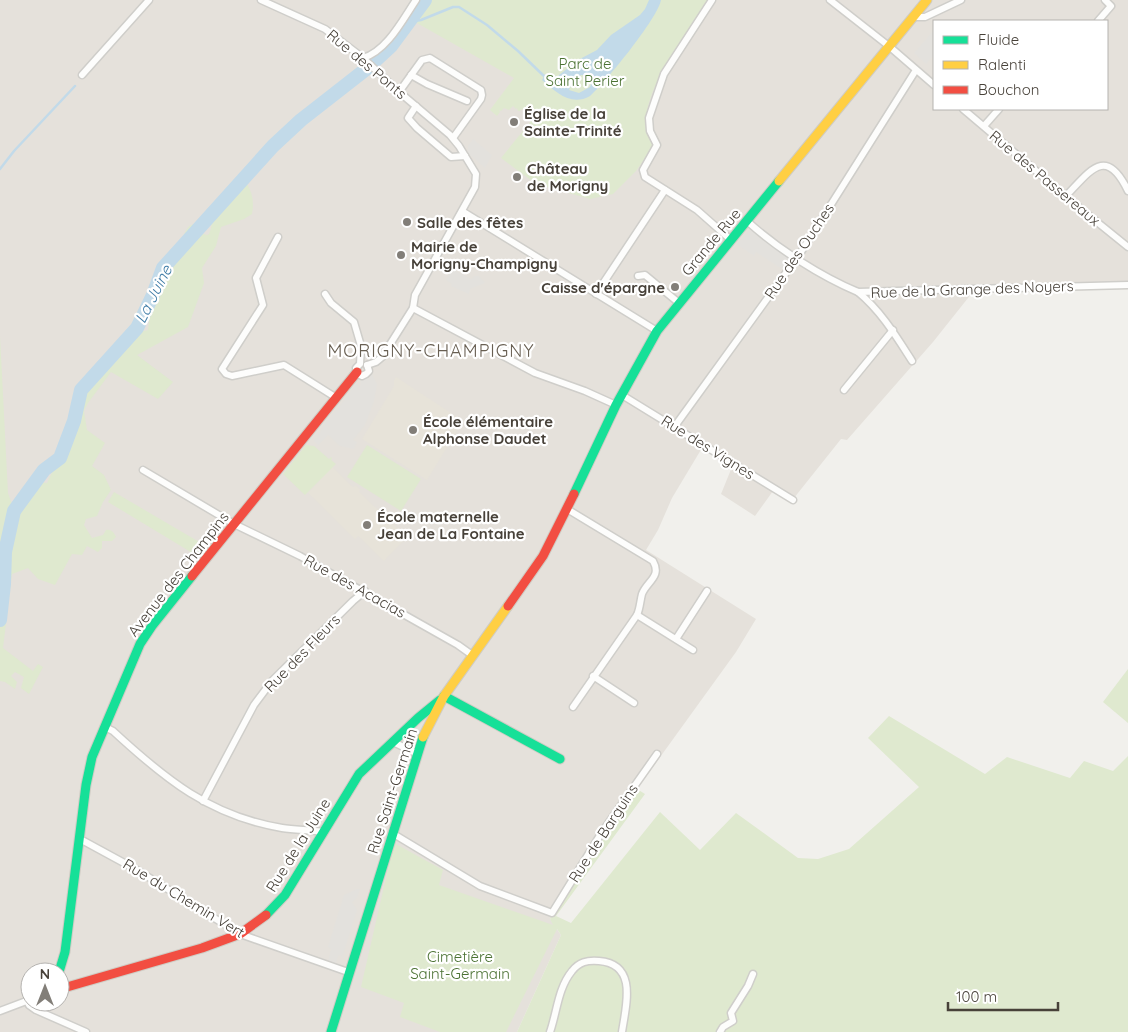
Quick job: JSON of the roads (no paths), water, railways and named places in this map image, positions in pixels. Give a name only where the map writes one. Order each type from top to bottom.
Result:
[{"type":"street","points":[[82,75],[149,0]]},
{"type":"street","name":"Rue des Ponts","points":[[261,0],[326,28],[453,138],[476,174]]},
{"type":"street","points":[[364,59],[385,43],[416,0]]},
{"type":"street","points":[[712,0],[664,74],[648,118],[650,131],[657,145],[643,173],[645,177],[697,210],[730,240]]},
{"type":"street","points":[[830,0],[890,47],[933,84]]},
{"type":"street","name":"Grande Rue","points":[[583,475],[616,405],[657,331],[927,0]]},
{"type":"street","points":[[913,18],[925,17],[961,0]]},
{"type":"street","points":[[1099,20],[1111,6],[1105,0]]},
{"type":"street","points":[[399,92],[422,60],[430,58],[481,90],[481,99],[453,138]]},
{"type":"street","name":"Rue des Ouches","points":[[675,426],[796,258],[916,70]]},
{"type":"street","points":[[411,75],[427,84],[468,101]]},
{"type":"street","name":"Rue des Ponts","points":[[416,106],[408,118],[417,128],[451,157],[465,156]]},
{"type":"street","name":"Rue des Passereaux","points":[[964,110],[1128,247]]},
{"type":"street","points":[[984,126],[998,110]]},
{"type":"street","points":[[1066,196],[1089,172],[1100,166],[1109,167],[1114,170],[1120,176],[1128,191]]},
{"type":"street","name":"Avenue des Champins","points":[[62,962],[65,952],[86,785],[92,757],[140,644],[152,626],[335,397],[361,367],[376,362],[382,357],[413,308],[415,295],[475,187],[476,174]]},
{"type":"street","points":[[596,294],[664,190]]},
{"type":"street","points":[[462,211],[657,331]]},
{"type":"street","name":"Rue de la Grange des Noyers","points":[[746,221],[796,258],[836,283],[858,292],[1128,285]]},
{"type":"street","points":[[278,237],[256,278],[263,305],[222,369],[232,376],[284,365],[335,397]]},
{"type":"street","points":[[638,276],[645,275],[679,303]]},
{"type":"street","points":[[858,292],[870,302],[893,330],[912,361]]},
{"type":"street","points":[[325,294],[330,303],[354,322],[361,346],[361,367]]},
{"type":"street","points":[[413,308],[535,373],[586,391],[616,405]]},
{"type":"street","points":[[844,390],[893,330]]},
{"type":"street","name":"Rue des Vignes","points":[[622,395],[794,500]]},
{"type":"street","name":"Rue des Acacias","points":[[143,470],[234,524],[300,556],[365,591],[472,655]]},
{"type":"street","name":"Rue Saint-Germain","points":[[331,1032],[416,753],[426,728],[444,696],[543,556],[583,475]]},
{"type":"street","points":[[567,509],[653,561],[656,568],[656,574],[642,595],[637,614],[573,707]]},
{"type":"street","name":"Rue des Fleurs","points":[[203,800],[254,705],[272,681],[365,591]]},
{"type":"street","points":[[676,639],[708,591]]},
{"type":"street","points":[[637,614],[693,650]]},
{"type":"street","points":[[593,676],[634,703]]},
{"type":"street","points":[[444,696],[560,759]]},
{"type":"street","name":"Rue de la Juine","points":[[70,985],[202,948],[240,934],[270,912],[285,895],[359,774],[444,696]]},
{"type":"street","points":[[105,727],[112,731],[153,768],[190,794],[230,814],[282,828],[324,832]]},
{"type":"street","points":[[392,742],[416,753]]},
{"type":"street","name":"Rue de Barguins","points":[[392,832],[480,886],[552,913],[602,832],[657,754]]},
{"type":"street","name":"Rue du Chemin Vert","points":[[80,839],[137,870],[240,934],[348,972]]},
{"type":"street","points":[[550,1032],[566,980],[582,962],[591,960],[607,961],[616,965],[622,972],[628,985],[622,1032]]},
{"type":"street","points":[[720,1032],[723,1027],[733,1021],[731,1013],[748,986],[753,974]]},
{"type":"street","points":[[0,1011],[20,1003]]},
{"type":"street","points":[[41,1012],[86,1032]]},
{"type":"water","points":[[649,0],[661,0],[658,9],[641,35],[618,65],[590,96],[576,100],[564,97],[542,80],[545,74],[552,77],[558,76],[578,60],[597,50],[611,35],[640,15]],"holes":[[[581,75],[593,78],[590,87],[579,93],[569,90],[573,80]]]},
{"type":"waterway","name":"La Juine","points":[[0,620],[5,552],[14,511],[44,470],[60,458],[74,421],[81,390],[137,328],[153,295],[163,268],[273,146],[301,120],[365,70],[391,46],[425,0]]},
{"type":"waterway","points":[[409,22],[421,20],[453,7],[459,7],[487,25],[546,78]]},
{"type":"waterway","points":[[0,169],[14,151],[75,86]]},
{"type":"place","name":"Église de la Sainte-Trinité","points":[[514,122]]},
{"type":"place","name":"Château de Morigny","points":[[517,177]]},
{"type":"place","name":"Salle des fêtes","points":[[407,222]]},
{"type":"place","name":"Mairie de Morigny-Champigny","points":[[401,255]]},
{"type":"place","name":"Caisse d'épargne","points":[[675,287]]},
{"type":"place","name":"École élémentaire Alphonse Daudet","points":[[413,430]]},
{"type":"place","name":"École maternelle Jean de La Fontaine","points":[[367,525]]},
{"type":"district","name":"MORIGNY-CHAMPIGNY","points":[[431,350]]},
{"type":"park label","name":"Parc de Saint Perier","points":[[585,72]]},
{"type":"park label","name":"Cimetière Saint-Germain","points":[[460,964]]}]
